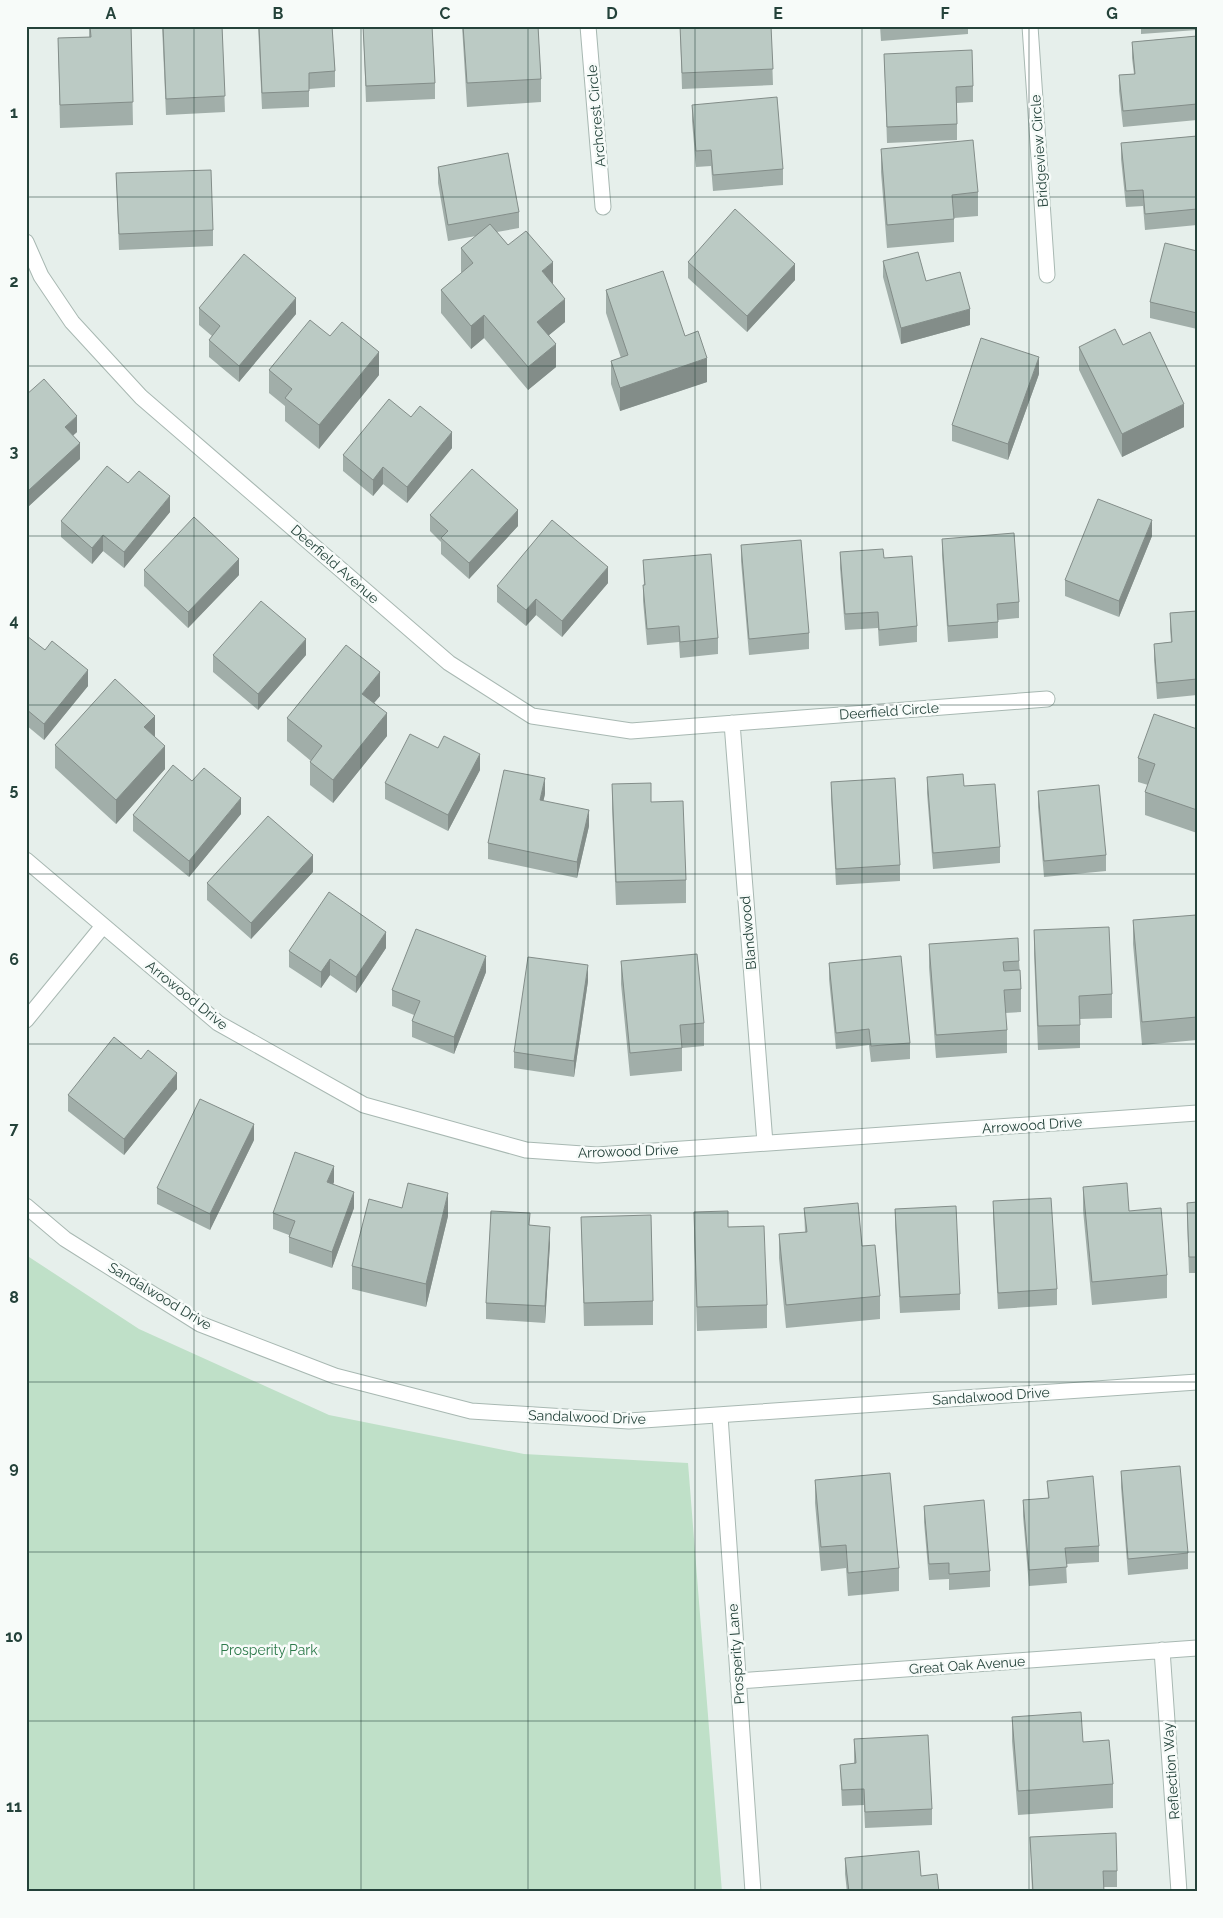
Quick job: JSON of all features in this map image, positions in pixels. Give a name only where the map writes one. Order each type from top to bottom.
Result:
[{"type":"street","name":"Archcrest Circle","points":[[588,26],[603,207]]},
{"type":"street","name":"Bridgeview Circle","points":[[1030,26],[1048,275]]},
{"type":"street","name":"Deerfield Avenue","points":[[26,242],[41,276],[72,322],[141,397],[449,663],[532,716],[630,731],[732,723]]},
{"type":"street","name":"Deerfield Circle","points":[[732,723],[1047,699]]},
{"type":"street","name":"Blandwood","points":[[732,723],[765,1143]]},
{"type":"street","name":"Arrowood Drive","points":[[26,860],[218,1023],[364,1105],[526,1150],[597,1156],[1197,1113]]},
{"type":"street","points":[[26,1020],[102,926]]},
{"type":"street","name":"Sandalwood Drive","points":[[26,1206],[66,1239],[200,1324],[335,1376],[471,1411],[629,1421],[1197,1382]]},
{"type":"street","name":"Prosperity Lane","points":[[720,1416],[753,1892]]},
{"type":"street","name":"Great Oak Avenue","points":[[738,1681],[1197,1648]]},
{"type":"street","name":"Reflection Way","points":[[1162,1650],[1179,1892]]},
{"type":"green space","name":"Prosperity Park","points":[[26,1255],[139,1329],[329,1415],[524,1454],[688,1463],[722,1892],[26,1892]]},
{"type":"building","points":[[90,26],[131,26],[133,102],[60,105],[58,38],[91,37]]},
{"type":"building","points":[[163,26],[222,26],[225,96],[166,99]]},
{"type":"building","points":[[259,26],[332,26],[335,71],[309,73],[309,91],[262,93]]},
{"type":"building","points":[[363,26],[432,26],[435,83],[366,86]]},
{"type":"building","points":[[463,26],[538,26],[541,79],[467,83]]},
{"type":"building","points":[[680,26],[771,26],[773,69],[682,73]]},
{"type":"building","points":[[1197,36],[1197,104],[1123,111],[1119,75],[1135,74],[1132,42]]},
{"type":"building","points":[[972,50],[973,86],[956,87],[957,124],[887,127],[884,54]]},
{"type":"building","points":[[777,97],[783,169],[713,175],[711,150],[696,151],[692,105]]},
{"type":"building","points":[[1197,136],[1197,209],[1145,214],[1143,190],[1126,191],[1121,143]]},
{"type":"building","points":[[973,140],[978,192],[952,195],[954,219],[887,225],[881,149]]},
{"type":"building","points":[[508,153],[519,212],[448,225],[438,167]]},
{"type":"building","points":[[211,170],[213,230],[119,234],[116,173]]},
{"type":"building","points":[[735,209],[795,264],[747,316],[688,262]]},
{"type":"building","points":[[490,224],[508,245],[526,231],[553,262],[542,271],[565,299],[537,322],[556,344],[528,367],[484,315],[471,326],[441,290],[473,263],[461,248]]},
{"type":"building","points":[[1165,243],[1197,251],[1197,313],[1150,302]]},
{"type":"building","points":[[918,252],[926,281],[960,272],[970,309],[901,328],[883,261]]},
{"type":"building","points":[[244,254],[296,298],[239,366],[209,340],[220,326],[199,308]]},
{"type":"building","points":[[663,271],[685,336],[698,331],[707,358],[620,388],[611,361],[628,355],[606,290]]},
{"type":"building","points":[[310,320],[330,336],[342,322],[379,352],[319,425],[285,398],[292,389],[269,370]]},
{"type":"building","points":[[1115,329],[1123,345],[1150,332],[1184,404],[1122,434],[1079,347]]},
{"type":"building","points":[[981,338],[1039,357],[1008,444],[952,425]]},
{"type":"building","points":[[44,379],[77,416],[65,427],[80,443],[29,490],[26,487],[26,395]]},
{"type":"building","points":[[389,399],[411,417],[420,406],[452,432],[407,487],[383,467],[373,480],[343,455]]},
{"type":"building","points":[[107,466],[128,483],[139,471],[170,496],[124,552],[103,535],[92,548],[61,521]]},
{"type":"building","points":[[472,469],[518,510],[469,563],[441,538],[448,531],[430,515]]},
{"type":"building","points":[[1098,499],[1152,520],[1119,601],[1065,580]]},
{"type":"building","points":[[194,517],[239,559],[188,612],[144,570]]},
{"type":"building","points":[[552,520],[608,567],[562,621],[536,599],[526,610],[497,586]]},
{"type":"building","points":[[1014,533],[1019,602],[997,604],[998,622],[948,626],[942,539]]},
{"type":"building","points":[[801,540],[809,633],[749,639],[741,545]]},
{"type":"building","points":[[883,549],[884,558],[912,556],[917,626],[879,630],[878,612],[845,614],[840,552]]},
{"type":"building","points":[[711,554],[718,638],[680,642],[679,626],[647,629],[643,560]]},
{"type":"building","points":[[261,601],[306,639],[258,694],[213,655]]},
{"type":"building","points":[[1197,611],[1197,679],[1157,683],[1154,644],[1172,642],[1170,613]]},
{"type":"building","points":[[27,636],[45,650],[52,641],[88,670],[44,724],[26,709]]},
{"type":"building","points":[[346,645],[380,672],[362,694],[387,713],[333,780],[310,762],[322,746],[287,718]]},
{"type":"building","points":[[115,679],[155,716],[144,727],[165,746],[116,800],[55,745]]},
{"type":"building","points":[[1154,714],[1197,729],[1197,810],[1145,792],[1155,764],[1138,758]]},
{"type":"building","points":[[410,734],[438,748],[444,736],[480,754],[448,815],[385,783]]},
{"type":"building","points":[[173,765],[192,781],[204,768],[241,798],[189,861],[133,815]]},
{"type":"building","points":[[504,770],[545,778],[540,800],[589,810],[577,862],[488,843]]},
{"type":"building","points":[[963,774],[964,786],[995,784],[1000,847],[933,853],[927,777]]},
{"type":"building","points":[[895,778],[900,865],[836,869],[831,782]]},
{"type":"building","points":[[651,783],[651,802],[683,801],[686,880],[616,882],[612,784]]},
{"type":"building","points":[[1099,785],[1106,855],[1044,861],[1038,791]]},
{"type":"building","points":[[268,816],[313,855],[251,923],[207,883]]},
{"type":"building","points":[[329,892],[386,932],[356,977],[330,959],[321,972],[289,951]]},
{"type":"building","points":[[1196,915],[1197,1017],[1142,1022],[1133,920]]},
{"type":"building","points":[[1109,927],[1112,994],[1079,996],[1080,1025],[1038,1026],[1034,930]]},
{"type":"building","points":[[416,929],[486,956],[454,1037],[412,1021],[420,1001],[392,990]]},
{"type":"building","points":[[1018,938],[1019,961],[1003,962],[1004,971],[1020,970],[1021,989],[1004,990],[1007,1030],[936,1035],[929,944]]},
{"type":"building","points":[[697,954],[704,1023],[680,1025],[682,1048],[630,1053],[621,961]]},
{"type":"building","points":[[901,956],[910,1043],[871,1046],[869,1029],[836,1033],[829,963]]},
{"type":"building","points":[[528,957],[588,965],[574,1061],[514,1052]]},
{"type":"building","points":[[114,1037],[141,1059],[148,1050],[177,1073],[124,1139],[68,1095]]},
{"type":"building","points":[[200,1099],[254,1124],[210,1214],[157,1188]]},
{"type":"building","points":[[295,1152],[334,1166],[327,1182],[354,1192],[332,1252],[289,1237],[295,1221],[273,1213]]},
{"type":"building","points":[[408,1183],[448,1193],[426,1284],[352,1266],[369,1199],[402,1208]]},
{"type":"building","points":[[1127,1183],[1129,1211],[1161,1208],[1167,1275],[1092,1282],[1083,1187]]},
{"type":"building","points":[[1051,1198],[1057,1289],[998,1293],[993,1201]]},
{"type":"building","points":[[1197,1202],[1197,1257],[1189,1257],[1187,1203]]},
{"type":"building","points":[[858,1203],[862,1246],[875,1245],[880,1296],[786,1305],[779,1234],[807,1232],[804,1208]]},
{"type":"building","points":[[956,1206],[960,1294],[900,1297],[895,1209]]},
{"type":"building","points":[[491,1211],[530,1213],[529,1225],[550,1227],[545,1306],[486,1303]]},
{"type":"building","points":[[728,1211],[728,1227],[764,1226],[767,1305],[697,1307],[694,1212]]},
{"type":"building","points":[[651,1215],[653,1301],[584,1303],[581,1217]]},
{"type":"building","points":[[1180,1466],[1188,1553],[1128,1559],[1121,1471]]},
{"type":"building","points":[[890,1473],[899,1568],[848,1573],[846,1545],[821,1547],[815,1480]]},
{"type":"building","points":[[1093,1476],[1099,1546],[1065,1548],[1067,1567],[1029,1570],[1023,1500],[1049,1498],[1047,1481]]},
{"type":"building","points":[[984,1500],[990,1571],[949,1574],[949,1563],[929,1564],[924,1506]]},
{"type":"building","points":[[1081,1712],[1083,1742],[1109,1740],[1113,1784],[1018,1791],[1012,1717]]},
{"type":"building","points":[[928,1735],[932,1809],[865,1812],[864,1789],[842,1790],[840,1765],[856,1763],[854,1739]]},
{"type":"building","points":[[1116,1833],[1117,1871],[1103,1871],[1104,1892],[1033,1892],[1030,1837]]},
{"type":"building","points":[[919,1851],[921,1876],[937,1874],[939,1892],[849,1892],[845,1858]]}]
